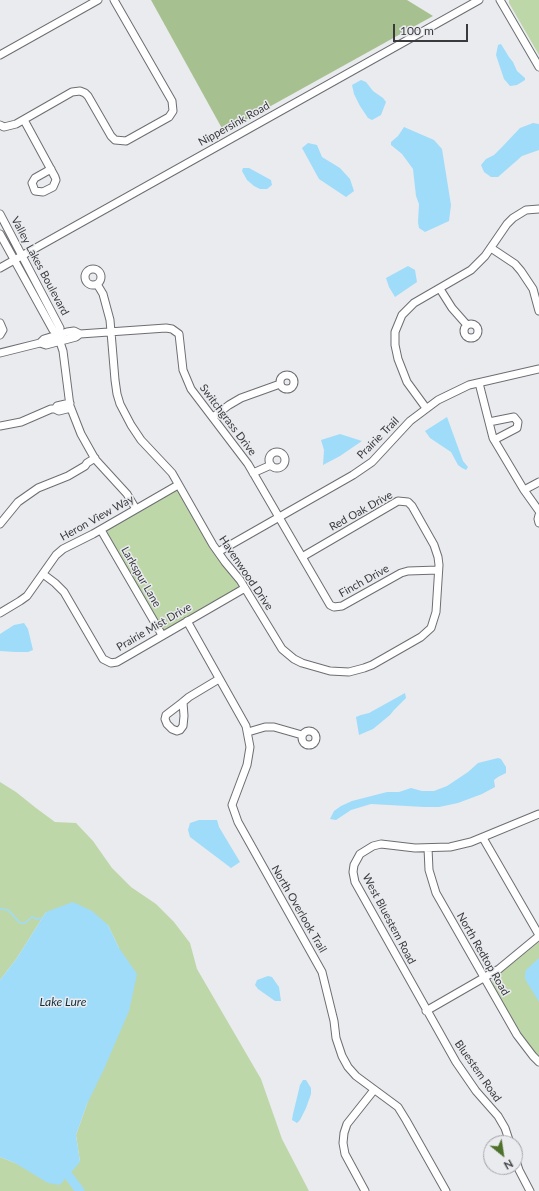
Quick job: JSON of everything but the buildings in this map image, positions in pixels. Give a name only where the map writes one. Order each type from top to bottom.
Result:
[{"type":"street","points":[[0,54],[98,0]]},
{"type":"street","points":[[0,125],[4,127],[9,126],[24,120],[72,92],[80,91],[88,96],[111,136],[115,140],[126,141],[169,117],[172,111],[172,101],[114,0]]},
{"type":"street","name":"Nippersink Road","points":[[0,268],[479,0]]},
{"type":"street","points":[[500,0],[538,66]]},
{"type":"street","points":[[24,120],[52,172]]},
{"type":"street","points":[[426,408],[412,389],[402,371],[398,359],[395,345],[395,332],[402,316],[414,303],[471,270],[485,256],[513,218],[526,210],[539,209]]},
{"type":"street","name":"Valley Lakes Boulevard","points":[[0,214],[22,255],[58,333],[63,351],[70,406],[81,434],[96,460],[127,494],[136,509]]},
{"type":"street","name":"Valley Lakes Boulevard","points":[[0,234],[58,333]]},
{"type":"street","points":[[491,248],[515,264],[521,271],[533,290],[539,311]]},
{"type":"street","name":"Havenwood Drive","points":[[96,284],[103,294],[107,304],[110,320],[114,380],[120,404],[130,425],[141,440],[172,473],[218,552],[245,588],[282,649],[294,659],[330,670],[349,672],[368,667],[421,637],[427,632],[434,622],[436,612],[438,570]]},
{"type":"street","points":[[440,289],[452,308],[467,325]]},
{"type":"street","points":[[0,323],[3,330],[0,335]]},
{"type":"street","name":"Switchgrass Drive","points":[[0,352],[40,343],[44,339],[58,333],[74,331],[80,334],[166,328],[176,331],[180,338],[183,370],[187,380],[196,396],[241,453],[279,518]]},
{"type":"street","name":"Prairie Trail","points":[[218,552],[353,475],[372,462],[410,421],[446,395],[479,383],[539,369]]},
{"type":"street","points":[[479,383],[494,440],[524,490],[539,511]]},
{"type":"street","points":[[213,417],[241,398],[280,384]]},
{"type":"street","points":[[0,426],[21,422],[55,409],[58,411],[70,406]]},
{"type":"street","points":[[489,422],[514,417],[518,422],[517,428],[494,440]]},
{"type":"street","points":[[0,524],[18,502],[38,488],[68,476],[85,466],[88,468],[96,460]]},
{"type":"street","points":[[253,473],[271,465]]},
{"type":"street","points":[[524,490],[539,482]]},
{"type":"street","name":"Heron View Way","points":[[0,613],[27,596],[56,555],[63,549],[101,530],[178,485]]},
{"type":"street","name":"Red Oak Drive","points":[[302,557],[398,501],[403,501],[408,502],[412,506],[434,545],[438,557],[438,570]]},
{"type":"street","points":[[539,515],[539,523]]},
{"type":"street","name":"Finch Drive","points":[[279,518],[328,603],[334,607],[342,606],[401,573],[438,570]]},
{"type":"street","name":"Larkspur Lane","points":[[101,530],[162,635]]},
{"type":"street","name":"Prairie Mist Drive","points":[[43,574],[64,592],[103,659],[112,663],[117,662],[245,588]]},
{"type":"street","name":"North Overlook Trail","points":[[187,621],[246,726],[250,747],[247,765],[232,805],[238,822],[322,972],[334,1021],[336,1038],[342,1056],[348,1067],[356,1076],[398,1107],[446,1191]]},
{"type":"street","points":[[183,702],[219,679]]},
{"type":"street","points":[[248,732],[265,727],[274,727],[302,735]]},
{"type":"street","name":"West Bluestem Road","points":[[426,1011],[355,882],[353,872],[356,860],[360,854],[372,846],[381,844],[428,848],[450,847],[471,842],[539,814]]},
{"type":"street","points":[[426,1011],[484,978],[508,962],[539,935],[483,838]]},
{"type":"street","name":"North Redtop Road","points":[[428,848],[429,870],[436,893],[517,1035],[539,1062]]},
{"type":"street","name":"Bluestem Road","points":[[426,1011],[456,1062],[476,1091],[498,1116],[507,1135]]},
{"type":"street","points":[[366,1191],[345,1154],[343,1143],[347,1124],[374,1090]]},
{"type":"street","points":[[522,1175],[530,1191]]},
{"type":"green space","points":[[151,0],[407,0],[433,16],[224,132]]},
{"type":"green space","points":[[509,0],[539,0],[539,55],[509,3]]},
{"type":"green space","points":[[178,489],[241,587],[164,631],[105,530]]},
{"type":"green space","points":[[0,782],[16,792],[55,822],[76,823],[93,841],[112,868],[131,887],[156,904],[174,922],[190,943],[197,969],[261,1079],[282,1139],[309,1191],[0,1191],[0,1157],[15,1163],[80,1162],[76,1135],[87,1104],[119,948],[108,925],[46,912],[17,958],[0,980]]},
{"type":"green space","points":[[539,942],[539,1058],[523,1038],[493,986],[492,980]]},
{"type":"water","points":[[501,44],[517,71],[525,78],[525,80],[517,85],[510,86],[504,79],[496,55],[498,45]]},
{"type":"water","points":[[361,80],[366,82],[373,91],[386,102],[381,115],[372,120],[368,118],[354,94],[352,85]]},
{"type":"water","points":[[533,123],[539,124],[539,150],[522,156],[498,177],[491,177],[484,172],[481,165],[486,159],[494,155],[520,128]]},
{"type":"water","points":[[404,127],[434,140],[442,149],[451,205],[449,221],[425,232],[419,228],[419,204],[416,196],[413,169],[402,154],[391,145],[391,142],[398,136]]},
{"type":"water","points":[[308,143],[317,145],[322,157],[340,168],[350,179],[354,191],[346,197],[319,179],[302,148]]},
{"type":"water","points":[[243,168],[249,168],[271,180],[272,185],[267,189],[260,189],[254,186],[247,180],[242,171]]},
{"type":"water","points":[[408,266],[415,270],[417,282],[395,297],[386,278]]},
{"type":"water","points":[[447,417],[463,461],[468,467],[466,470],[458,465],[451,452],[430,438],[425,431]]},
{"type":"water","points":[[340,434],[362,441],[340,456],[323,465],[324,450],[321,440]]},
{"type":"water","points":[[24,623],[28,629],[33,650],[28,652],[0,651],[0,634],[14,625]]},
{"type":"water","points":[[405,693],[406,698],[390,715],[373,729],[359,735],[356,717],[369,713]]},
{"type":"water","points":[[498,758],[501,759],[506,767],[506,773],[494,780],[495,787],[482,794],[458,803],[439,807],[371,804],[351,810],[336,820],[330,819],[334,811],[352,801],[387,792],[399,792],[411,788],[422,791],[434,791],[447,786],[468,772],[478,763]]},
{"type":"water","points":[[199,820],[217,820],[219,827],[240,862],[231,868],[190,837],[188,830],[190,823]]},
{"type":"water","name":"Lake Lure","points":[[73,902],[92,911],[108,925],[119,948],[137,974],[129,1011],[87,1104],[76,1135],[80,1162],[60,1185],[48,1183],[15,1163],[0,1157],[0,980],[17,958],[46,912]]},
{"type":"water","points":[[539,958],[539,1002],[525,979],[525,974],[526,970]]},
{"type":"water","points":[[268,976],[272,977],[279,987],[281,1001],[275,1001],[258,989],[255,985],[257,980]]},
{"type":"water","points":[[303,1080],[306,1080],[311,1088],[311,1094],[306,1108],[297,1123],[292,1120],[300,1085]]},
{"type":"waterway","points":[[0,909],[8,910],[20,923],[25,923],[32,917],[37,919],[42,918]]},
{"type":"waterway","points":[[62,1167],[80,1191]]}]
